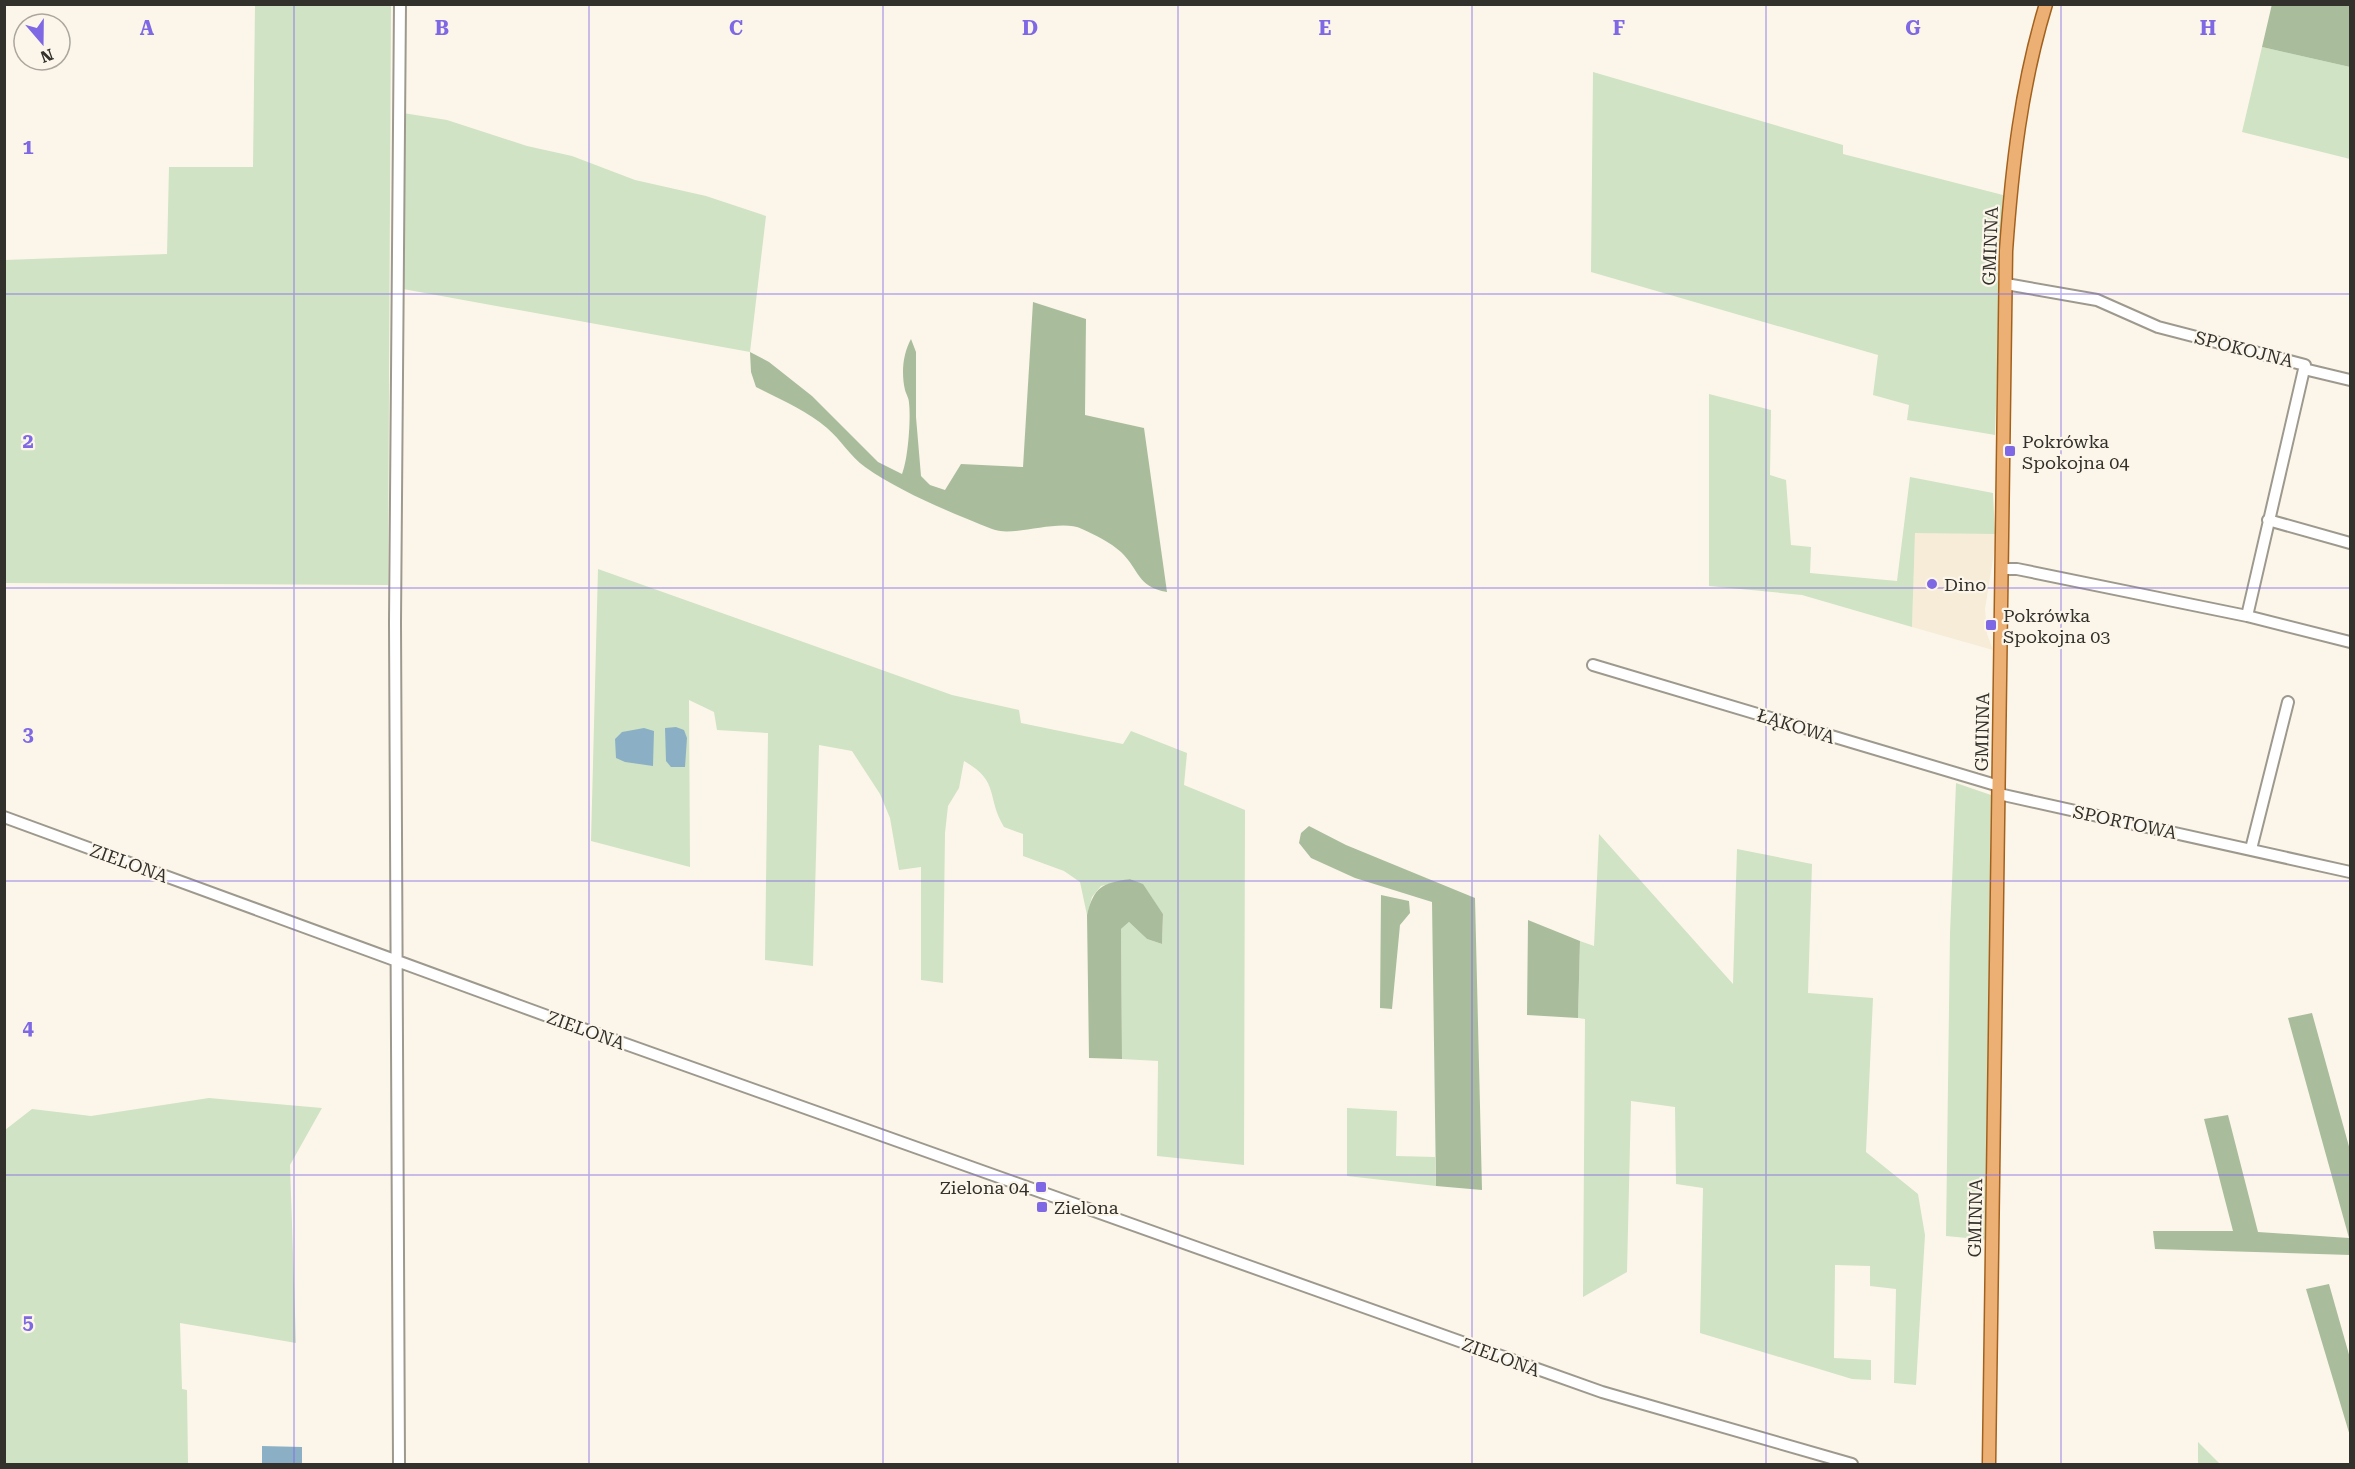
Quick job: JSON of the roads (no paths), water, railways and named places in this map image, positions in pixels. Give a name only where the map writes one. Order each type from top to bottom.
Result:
[{"type":"main road","name":"GMINNA","points":[[1989,1464],[2006,284],[2011,173],[2031,57],[2046,4]]},
{"type":"street","points":[[399,1464],[396,612],[400,4]]},
{"type":"street","name":"SPOKOJNA","points":[[2006,284],[2097,300],[2158,327],[2305,365],[2247,616]]},
{"type":"street","points":[[2304,369],[2350,380]]},
{"type":"street","points":[[2268,520],[2350,543]]},
{"type":"street","points":[[2003,569],[2017,569],[2247,616],[2350,642]]},
{"type":"street","name":"ŁĄKOWA","points":[[1593,665],[1999,790]]},
{"type":"street","points":[[2251,849],[2288,702]]},
{"type":"street","name":"SPORTOWA","points":[[1999,790],[2350,872]]},
{"type":"street","name":"ZIELONA","points":[[4,817],[396,960],[1602,1392],[1852,1464]]},
{"type":"water","points":[[676,727],[684,730],[687,738],[685,767],[671,767],[666,761],[665,728]]},
{"type":"water","points":[[644,728],[654,731],[653,766],[625,762],[616,758],[615,739],[622,732]]},
{"type":"water","points":[[262,1446],[302,1447],[302,1464],[262,1464]]},
{"type":"place","name":"Pokrówka Spokojna 04","points":[[2010,451]]},
{"type":"place","name":"Dino","points":[[1932,584]]},
{"type":"place","name":"Pokrówka Spokojna 03","points":[[1991,625]]},
{"type":"place","name":"Zielona 04","points":[[1041,1187]]},
{"type":"place","name":"Zielona","points":[[1042,1207]]}]
